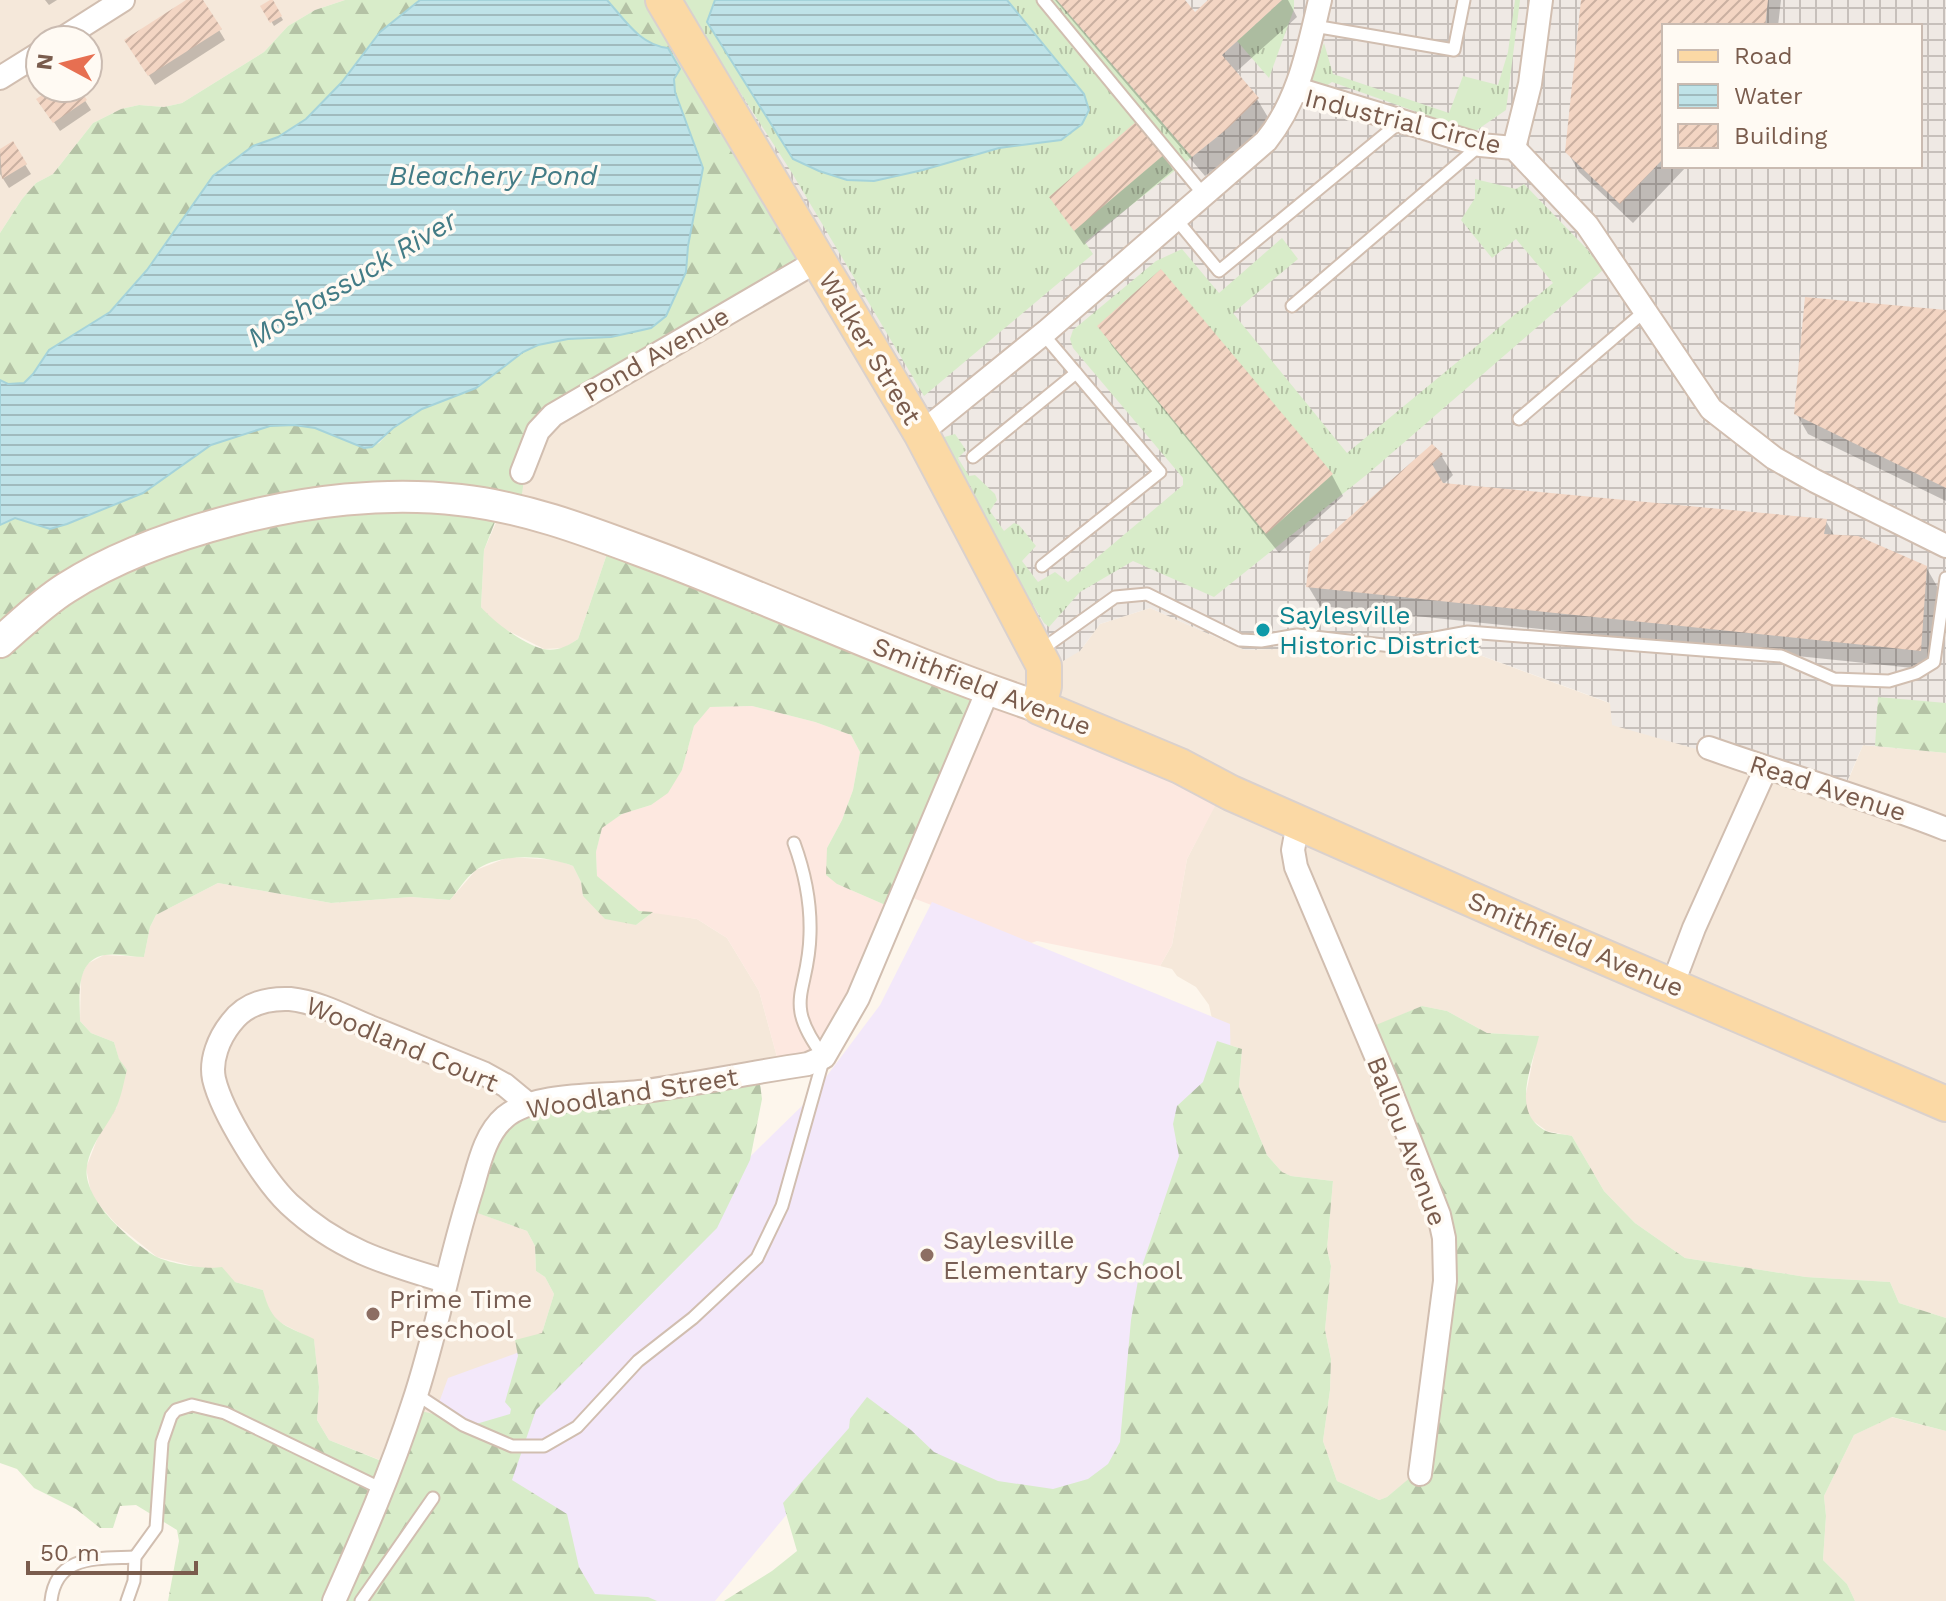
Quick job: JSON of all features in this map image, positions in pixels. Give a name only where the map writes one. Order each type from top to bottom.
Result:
[{"type":"main road","name":"Walker Street","points":[[663,0],[921,433],[1044,666],[1044,686],[1039,707]]},
{"type":"main road","name":"Smithfield Avenue","points":[[0,642],[65,589],[132,554],[202,528],[275,509],[409,497],[460,500],[563,522],[734,587],[988,690],[1039,707],[1180,766],[1298,823],[1946,1103]]},
{"type":"street","points":[[85,24],[123,0]]},
{"type":"street","points":[[1297,89],[1320,0]]},
{"type":"street","points":[[1514,148],[1530,84],[1541,0]]},
{"type":"street","points":[[0,78],[24,63]]},
{"type":"street","name":"Industrial Circle","points":[[921,433],[1043,334],[1266,141],[1283,120],[1297,89],[1480,145],[1514,148],[1587,225],[1711,409],[1774,458],[1946,546]]},
{"type":"street","name":"Pond Avenue","points":[[522,472],[538,431],[553,415],[817,261]]},
{"type":"street","points":[[824,1057],[858,998],[988,690]]},
{"type":"street","name":"Read Avenue","points":[[1709,748],[1830,786],[1946,829]]},
{"type":"street","points":[[1672,986],[1694,928],[1766,768]]},
{"type":"street","name":"Ballou Avenue","points":[[1298,823],[1293,850],[1296,867],[1389,1087],[1439,1215],[1444,1238],[1445,1281],[1420,1474]]},
{"type":"street","name":"Woodland Court","points":[[445,1281],[372,1260],[334,1238],[289,1204],[265,1176],[227,1112],[214,1078],[214,1055],[219,1044],[238,1013],[254,1004],[272,999],[306,1001],[483,1073],[505,1085],[528,1104]]},
{"type":"street","name":"Woodland Street","points":[[334,1601],[382,1489],[416,1394],[482,1153],[505,1117],[528,1104],[643,1092],[808,1064],[824,1057]]},
{"type":"lane","points":[[1043,0],[1204,195]]},
{"type":"lane","points":[[1314,26],[1454,50],[1464,0]]},
{"type":"lane","points":[[1176,219],[1219,271],[1400,122]]},
{"type":"lane","points":[[1292,306],[1480,145]]},
{"type":"lane","points":[[1519,419],[1645,311]]},
{"type":"lane","points":[[1042,566],[1160,472],[1043,334]]},
{"type":"lane","points":[[973,457],[1076,373]]},
{"type":"lane","points":[[1037,653],[1115,597],[1147,594],[1240,640],[1261,641],[1297,635],[1392,646],[1468,632],[1781,656],[1834,679],[1889,681],[1916,673],[1934,662],[1946,578]]},
{"type":"lane","points":[[416,1394],[463,1425],[512,1446],[544,1446],[577,1427],[638,1361],[693,1318],[757,1258],[782,1206],[824,1057],[808,1036],[800,1015],[799,995],[808,965],[811,908],[804,870],[794,843]]},
{"type":"lane","points":[[127,1601],[134,1581],[135,1557],[156,1528],[162,1442],[171,1416],[183,1407],[198,1405],[225,1413],[382,1489]]},
{"type":"lane","points":[[361,1601],[433,1498]]},
{"type":"lane","points":[[51,1601],[58,1575],[70,1565],[135,1557]]},
{"type":"shaded area","points":[[0,0],[345,0],[315,10],[288,26],[264,52],[182,103],[121,109],[93,123],[53,174],[36,183],[0,233]]},
{"type":"shaded area","points":[[667,0],[715,0],[713,10],[793,159],[847,180],[874,181],[1061,140],[1089,110],[1007,0],[1946,0],[1946,703],[1876,746],[1945,753],[1863,745],[1843,791],[1612,725],[1610,703],[1447,643],[1245,650],[1150,608],[1100,624],[1080,651],[1053,667]]},
{"type":"shaded area","points":[[820,265],[1080,651],[1100,624],[1150,608],[1245,650],[1447,643],[1844,790],[1863,745],[1946,753],[1946,1318],[1899,1303],[1890,1282],[1806,1277],[1685,1258],[1635,1223],[1604,1191],[1572,1136],[1547,1131],[1529,1118],[1524,1103],[1538,1036],[1487,1033],[1447,1011],[1422,1006],[1371,1028],[1440,1203],[1424,1467],[1379,1500],[1337,1481],[1323,1441],[1330,1390],[1331,1359],[1325,1330],[1331,1266],[1327,1249],[1333,1181],[1291,1176],[1282,1172],[1267,1155],[1239,1087],[1242,1049],[1217,1041],[1209,1005],[1196,987],[1177,976],[1172,969],[1160,966],[1172,945],[1187,859],[1222,791],[611,542],[578,639],[564,648],[544,649],[495,624],[481,607],[484,550],[528,450],[548,419]]},
{"type":"shaded area","points":[[989,690],[1223,791],[1187,859],[1172,945],[1160,966],[1037,941],[1031,943],[905,895]]},
{"type":"shaded area","points":[[752,706],[851,735],[860,752],[853,790],[827,848],[837,884],[890,907],[840,1038],[780,1068],[759,991],[727,938],[697,919],[639,911],[597,877],[596,852],[602,827],[622,814],[651,805],[682,770],[694,726],[709,707]]},
{"type":"shaded area","points":[[509,857],[557,860],[573,866],[581,882],[583,896],[636,925],[653,912],[697,919],[727,938],[759,991],[780,1068],[470,1210],[527,1231],[535,1246],[536,1271],[545,1277],[554,1294],[542,1333],[395,1466],[329,1440],[317,1420],[319,1387],[314,1340],[268,1313],[263,1290],[209,1270],[157,1257],[116,1224],[92,1197],[86,1168],[100,1132],[117,1107],[119,1060],[114,1042],[91,1033],[80,1021],[81,977],[87,964],[104,955],[144,957],[150,927],[156,915],[218,883],[331,903],[411,897],[450,900],[476,870]]},
{"type":"shaded area","name":"Saylesville Elementary School","points":[[932,902],[1230,1024],[1233,1175],[1103,1533],[865,1420],[715,1601],[436,1601],[416,1465],[448,1378],[569,1334],[811,1097],[880,1005]]},
{"type":"shaded area","points":[[1891,1417],[1946,1431],[1946,1601],[1855,1601],[1847,1584],[1823,1560],[1824,1496],[1854,1435]]},
{"type":"green space","points":[[345,0],[420,0],[370,44],[342,82],[306,119],[278,137],[253,146],[213,176],[147,270],[110,312],[49,350],[23,383],[7,384],[0,380],[0,233],[36,183],[53,174],[93,123],[121,109],[182,103],[264,52],[288,26],[315,10]]},
{"type":"green space","points":[[607,0],[667,0],[817,255],[548,419],[528,450],[521,501],[499,512],[484,550],[481,607],[509,632],[535,646],[553,650],[566,646],[578,639],[611,542],[989,690],[890,907],[837,884],[826,875],[827,848],[853,790],[860,752],[851,735],[752,706],[710,707],[694,726],[682,770],[668,793],[651,805],[622,814],[602,828],[596,852],[597,876],[639,911],[653,912],[636,925],[605,919],[583,896],[581,882],[573,866],[549,859],[523,857],[485,865],[465,881],[450,900],[411,897],[331,903],[218,883],[156,915],[150,927],[144,957],[105,955],[88,964],[81,981],[80,1021],[91,1033],[114,1042],[119,1059],[127,1070],[117,1106],[96,1142],[87,1166],[87,1178],[99,1205],[133,1240],[155,1256],[188,1266],[222,1267],[235,1282],[263,1290],[270,1310],[280,1322],[314,1339],[319,1387],[317,1420],[329,1440],[394,1466],[421,1411],[476,1424],[510,1414],[511,1409],[505,1402],[518,1356],[515,1340],[542,1333],[554,1294],[545,1277],[536,1271],[535,1246],[527,1231],[469,1210],[496,1139],[519,1110],[759,1076],[762,1099],[750,1160],[717,1228],[536,1410],[512,1480],[567,1514],[579,1567],[595,1594],[648,1597],[657,1601],[168,1601],[179,1541],[177,1530],[136,1505],[120,1506],[113,1528],[100,1528],[76,1509],[34,1488],[17,1469],[0,1463],[0,525],[15,518],[50,529],[67,524],[143,493],[211,445],[270,426],[315,428],[364,448],[379,443],[393,428],[422,409],[476,388],[523,352],[538,345],[568,339],[611,337],[651,328],[666,316],[686,272],[703,168],[675,92],[674,79],[680,69],[669,48],[641,37]]},
{"type":"green space","points":[[684,0],[715,0],[707,21],[793,159],[847,180],[874,181],[999,148],[1061,140],[1084,94],[1007,0],[1057,0],[1192,157],[1085,242],[1093,254],[924,396],[792,173],[693,19]]},
{"type":"green space","points":[[1282,0],[1294,0],[1294,9],[1269,78],[1237,41]]},
{"type":"green space","points":[[1515,0],[1520,0],[1506,110],[1474,132],[1332,82],[1302,103],[1324,43],[1333,74],[1449,113],[1463,76],[1498,85],[1508,52]]},
{"type":"green space","points":[[1475,179],[1516,189],[1524,184],[1603,270],[1370,472],[1214,597],[1133,561],[1080,592],[1049,627],[1044,623],[957,477],[941,438],[955,434],[966,450],[958,458],[969,476],[975,475],[995,494],[997,500],[990,511],[1004,531],[1014,523],[1019,525],[1036,546],[1022,561],[1038,582],[1055,572],[1068,582],[1183,485],[1183,478],[1073,348],[1070,339],[1073,330],[1156,261],[1182,249],[1219,293],[1282,238],[1298,259],[1233,313],[1347,453],[1553,283],[1516,239],[1492,258],[1461,220],[1475,198]]},
{"type":"green space","points":[[1878,697],[1946,703],[1946,753],[1875,746]]},
{"type":"green space","points":[[1422,1006],[1447,1011],[1487,1033],[1539,1036],[1526,1088],[1529,1113],[1535,1123],[1546,1131],[1572,1136],[1604,1191],[1635,1223],[1685,1258],[1806,1277],[1890,1282],[1899,1303],[1946,1318],[1946,1431],[1892,1417],[1854,1435],[1824,1496],[1823,1560],[1847,1584],[1855,1601],[724,1601],[797,1551],[783,1503],[849,1428],[850,1419],[867,1397],[911,1430],[934,1452],[998,1481],[1053,1489],[1088,1479],[1108,1464],[1120,1442],[1131,1320],[1139,1275],[1179,1156],[1173,1124],[1177,1106],[1203,1082],[1217,1041],[1242,1049],[1239,1087],[1267,1155],[1282,1172],[1291,1176],[1333,1181],[1327,1249],[1331,1266],[1325,1330],[1331,1359],[1330,1390],[1323,1441],[1337,1481],[1379,1500],[1387,1497],[1424,1466],[1447,1224],[1371,1027]]},
{"type":"water","name":"Bleachery Pond","points":[[420,0],[607,0],[641,37],[668,48],[680,69],[674,79],[675,92],[703,168],[686,272],[666,316],[651,328],[611,337],[568,339],[538,345],[523,352],[476,388],[422,409],[393,428],[372,447],[364,448],[315,428],[270,426],[211,445],[143,493],[67,524],[50,529],[15,518],[0,525],[0,380],[8,384],[24,383],[49,350],[110,312],[147,270],[213,176],[253,146],[278,137],[306,119],[342,82],[380,32]]},
{"type":"water","points":[[715,0],[1007,0],[1084,94],[1089,110],[1082,124],[1061,140],[999,148],[874,181],[847,180],[793,159],[707,22]]},
{"type":"building","points":[[186,0],[203,0],[222,29],[148,76],[124,40]]},
{"type":"building","points":[[270,0],[282,16],[270,23],[260,6]]},
{"type":"building","points":[[1057,0],[1185,0],[1195,12],[1208,0],[1282,0],[1222,55],[1259,98],[1192,157]]},
{"type":"building","points":[[1581,0],[1768,0],[1765,24],[1662,24],[1662,160],[1620,204],[1565,152]]},
{"type":"building","points":[[40,104],[81,104],[53,123]]},
{"type":"building","points":[[1138,120],[1166,153],[1074,231],[1049,197]]},
{"type":"building","points":[[13,141],[27,164],[2,179],[0,149]]},
{"type":"building","points":[[1161,269],[1333,474],[1266,534],[1097,326]]},
{"type":"building","points":[[1805,297],[1946,310],[1946,488],[1794,414]]},
{"type":"building","points":[[1432,444],[1443,454],[1432,464],[1443,483],[1827,519],[1824,534],[1858,536],[1927,566],[1921,651],[1306,587],[1310,552]]},
{"type":"place","name":"Saylesville Historic District","points":[[1263,630]]},
{"type":"place","name":"Saylesville Elementary School","points":[[927,1255]]},
{"type":"place","name":"Prime Time Preschool","points":[[373,1314]]},
{"type":"water label","name":"Moshassuck River","points":[[352,279]]}]
